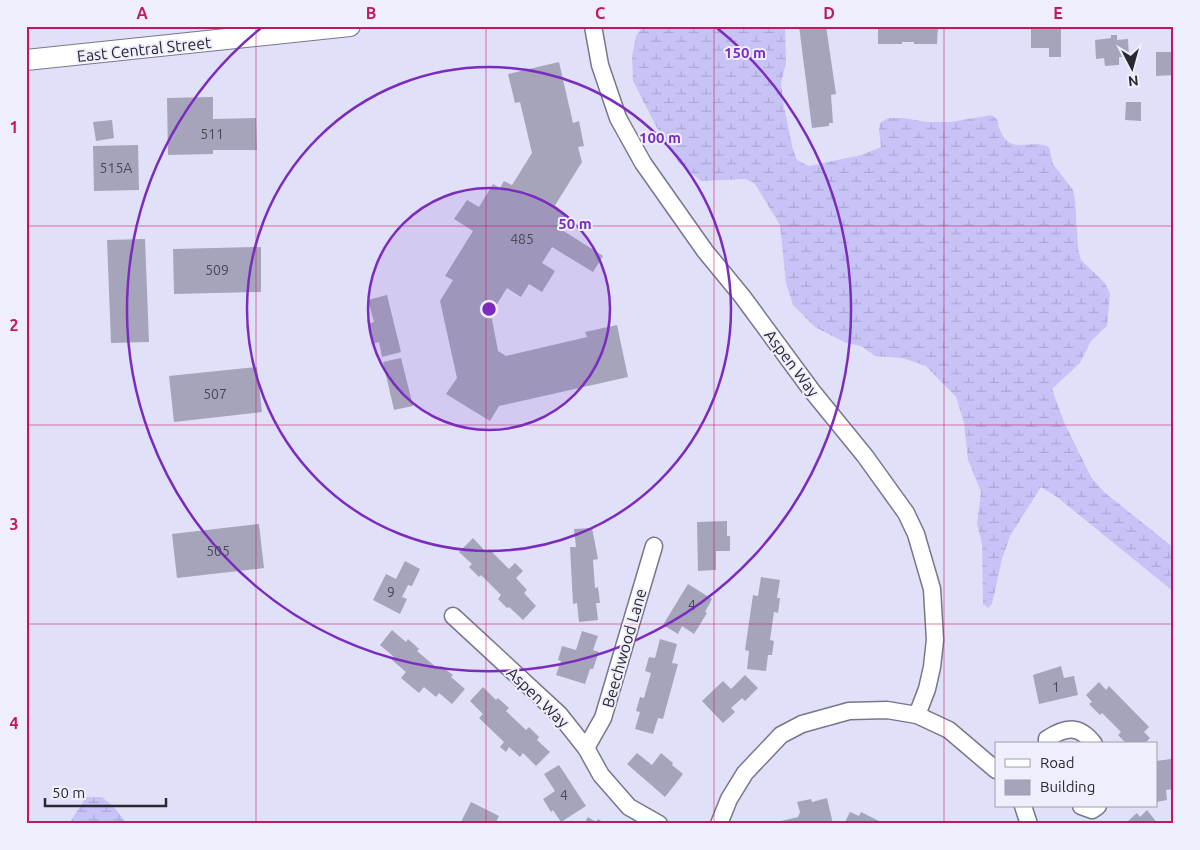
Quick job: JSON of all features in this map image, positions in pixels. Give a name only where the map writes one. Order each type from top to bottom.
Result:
[{"type":"main road","name":"East Central Street","points":[[26,60],[350,26]]},
{"type":"street","name":"Aspen Way","points":[[593,26],[600,65],[618,118],[643,164],[705,251],[742,296],[812,391],[865,456],[906,513],[916,534],[932,589],[935,640],[927,690],[917,715]]},
{"type":"street","name":"Beechwood Lane","points":[[586,748],[603,718],[654,546]]},
{"type":"street","name":"Aspen Way","points":[[453,616],[560,714],[586,748],[601,775],[629,807],[660,824]]},
{"type":"street","points":[[719,824],[729,799],[745,773],[781,734],[802,724],[849,711],[887,710],[917,715],[949,730],[995,769]]},
{"type":"street","points":[[1047,742],[1046,739],[1056,732],[1070,728],[1078,730],[1092,742]]},
{"type":"street","points":[[1024,808],[1029,824]]},
{"type":"green space","points":[[654,26],[785,26],[786,63],[781,83],[783,102],[793,150],[797,160],[809,166],[861,155],[881,147],[880,123],[888,118],[903,118],[927,122],[951,122],[991,115],[997,119],[1004,138],[1010,143],[1015,145],[1035,144],[1049,147],[1053,164],[1073,190],[1078,249],[1081,260],[1105,283],[1110,294],[1107,326],[1091,341],[1080,363],[1052,389],[1064,422],[1091,477],[1104,492],[1174,548],[1174,592],[1057,497],[1041,487],[1010,536],[1002,559],[992,604],[988,608],[983,604],[982,544],[977,524],[981,492],[968,460],[964,423],[956,397],[926,366],[902,358],[875,356],[861,346],[846,343],[815,327],[793,305],[786,283],[780,225],[755,184],[746,179],[701,181],[678,162],[662,138],[633,81],[632,56],[636,36],[641,29]]},
{"type":"green space","points":[[86,797],[102,797],[114,807],[127,824],[69,824]]},
{"type":"building","points":[[799,26],[826,26],[836,94],[831,95],[833,123],[829,123],[829,126],[812,128]]},
{"type":"building","points":[[878,26],[938,26],[937,44],[902,42],[902,44],[878,44]]},
{"type":"building","points":[[1031,26],[1061,26],[1061,57],[1049,57],[1049,48],[1031,48]]},
{"type":"building","points":[[1111,35],[1117,35],[1117,40],[1128,39],[1129,57],[1119,57],[1119,65],[1105,66],[1104,58],[1096,59],[1095,40],[1111,38]]},
{"type":"building","points":[[1156,52],[1174,52],[1174,75],[1156,76]]},
{"type":"building","points":[[559,62],[573,123],[579,121],[584,146],[578,147],[582,162],[554,207],[570,217],[562,230],[603,256],[593,272],[552,247],[542,263],[555,271],[542,292],[529,284],[521,297],[507,288],[491,314],[498,351],[506,356],[587,337],[585,332],[617,325],[628,377],[499,406],[490,421],[446,394],[457,378],[440,301],[453,280],[445,276],[473,231],[454,219],[467,200],[479,207],[493,184],[500,188],[504,181],[512,185],[532,153],[520,102],[515,103],[508,74]]},
{"type":"building","points":[[213,97],[213,119],[256,118],[257,150],[213,150],[213,154],[168,155],[167,98]]},
{"type":"building","points":[[1126,102],[1141,102],[1141,121],[1125,120]]},
{"type":"building","points":[[112,120],[114,138],[96,141],[93,122]]},
{"type":"building","points":[[138,145],[139,190],[94,191],[93,146]]},
{"type":"building","points":[[145,239],[149,342],[111,343],[107,240]]},
{"type":"building","points":[[261,247],[261,292],[174,294],[173,249]]},
{"type":"building","points":[[387,295],[401,352],[382,357],[379,342],[373,344],[368,324],[374,322],[368,300]]},
{"type":"building","points":[[401,358],[413,406],[394,410],[383,362]]},
{"type":"building","points":[[257,367],[262,412],[174,422],[169,376]]},
{"type":"building","points":[[727,521],[730,551],[716,551],[716,570],[698,571],[697,522]]},
{"type":"building","points":[[259,524],[264,568],[177,578],[172,534]]},
{"type":"building","points":[[592,528],[598,559],[593,560],[595,588],[598,587],[600,603],[596,603],[598,620],[579,622],[577,603],[573,604],[570,547],[576,547],[574,529]]},
{"type":"building","points":[[473,538],[486,552],[489,549],[509,569],[515,563],[523,571],[516,578],[527,590],[524,593],[536,606],[523,620],[498,599],[501,595],[481,575],[479,577],[469,567],[472,564],[459,552]]},
{"type":"building","points":[[405,561],[420,569],[412,586],[408,585],[402,597],[407,599],[400,614],[373,600],[386,574],[396,579]]},
{"type":"building","points":[[761,577],[780,580],[777,598],[780,598],[778,613],[774,612],[770,640],[774,641],[772,655],[768,655],[766,671],[747,669],[749,651],[745,650],[753,595],[758,596]]},
{"type":"building","points":[[688,584],[712,599],[705,612],[707,613],[694,634],[682,626],[678,634],[663,625]]},
{"type":"building","points":[[392,630],[406,642],[408,639],[419,649],[417,651],[438,669],[441,666],[453,675],[451,677],[465,689],[452,704],[439,693],[436,697],[424,687],[419,693],[401,678],[406,672],[392,660],[394,657],[380,645]]},
{"type":"building","points":[[582,631],[598,636],[593,650],[599,652],[585,684],[556,675],[561,661],[558,660],[562,646],[576,650]]},
{"type":"building","points":[[660,639],[677,644],[672,663],[678,664],[663,719],[658,718],[653,734],[635,729],[640,712],[636,711],[640,697],[644,698],[651,673],[645,671],[649,657],[655,658]]},
{"type":"building","points":[[1061,666],[1064,678],[1074,676],[1078,695],[1039,704],[1033,675]]},
{"type":"building","points":[[745,675],[758,688],[745,701],[742,698],[731,708],[735,712],[723,723],[702,701],[723,681],[731,689]]},
{"type":"building","points":[[1099,682],[1106,690],[1109,686],[1149,727],[1144,732],[1150,738],[1146,742],[1125,742],[1118,735],[1121,732],[1102,713],[1100,715],[1089,704],[1092,702],[1086,695]]},
{"type":"building","points":[[483,687],[496,700],[498,698],[509,708],[506,711],[526,730],[529,727],[539,737],[537,740],[550,752],[536,766],[523,753],[520,757],[509,747],[506,752],[500,747],[504,742],[479,718],[483,714],[470,701]]},
{"type":"building","points":[[637,753],[652,765],[661,753],[683,774],[665,797],[627,764]]},
{"type":"building","points":[[1171,759],[1174,773],[1174,789],[1166,790],[1167,800],[1158,802],[1158,761]]},
{"type":"building","points":[[559,765],[586,806],[561,822],[553,810],[551,812],[543,799],[555,791],[544,774]]},
{"type":"building","points":[[827,798],[833,824],[782,824],[781,821],[798,817],[800,812],[797,802],[811,799],[812,802]]},
{"type":"building","points":[[471,802],[499,816],[495,824],[460,824]]},
{"type":"building","points":[[1147,810],[1158,824],[1128,824],[1127,822],[1137,813],[1140,817]]},
{"type":"building","points":[[850,812],[859,816],[861,812],[885,824],[844,824]]},
{"type":"building","points":[[588,817],[596,822],[598,819],[606,824],[584,824]]}]
